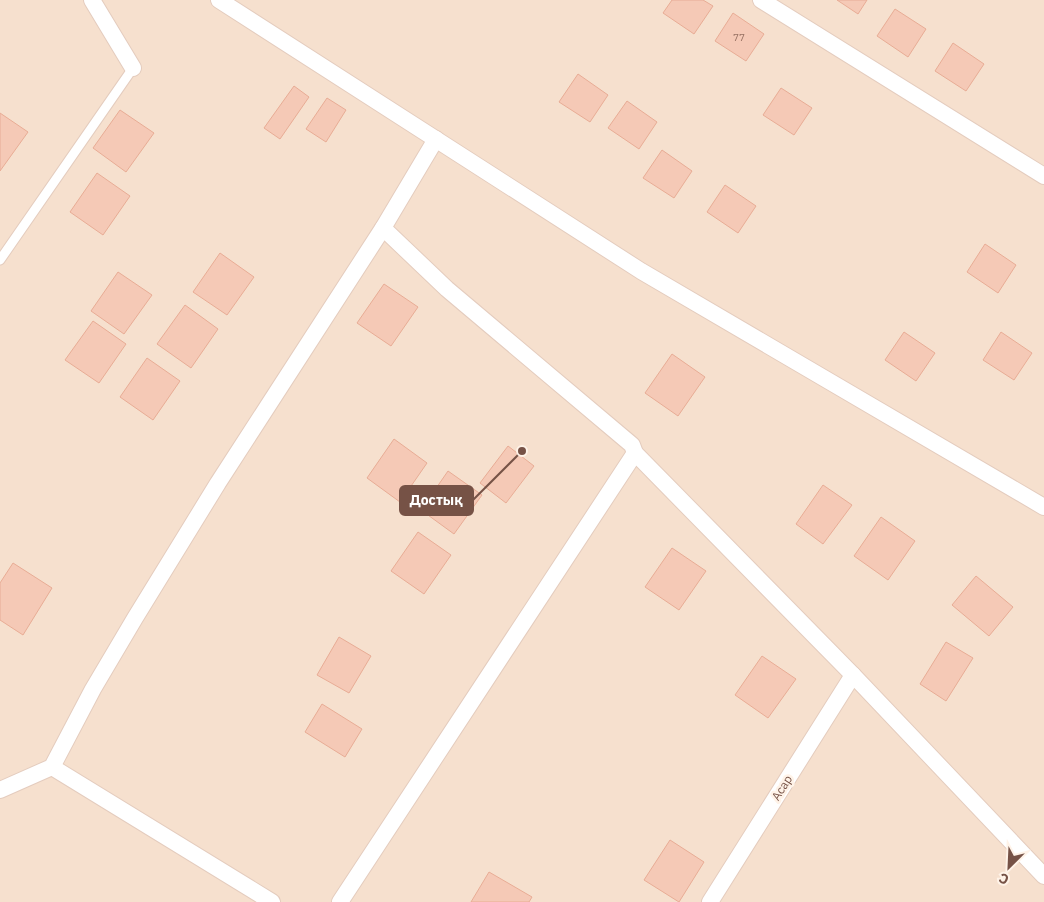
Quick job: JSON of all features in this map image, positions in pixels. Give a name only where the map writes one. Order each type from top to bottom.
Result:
[{"type":"street","points":[[92,0],[134,68]]},
{"type":"street","points":[[219,0],[641,271],[1044,507]]},
{"type":"street","points":[[761,0],[1044,176]]},
{"type":"street","points":[[0,790],[52,767],[93,689],[145,601],[218,483],[383,228],[436,140]]},
{"type":"street","points":[[383,228],[447,289],[632,446],[635,453],[853,675],[1044,876]]},
{"type":"street","points":[[340,902],[635,453]]},
{"type":"street","name":"Асар","points":[[710,902],[853,675]]},
{"type":"street","points":[[52,767],[272,902]]},
{"type":"lane","points":[[0,260],[134,68]]},
{"type":"shaded area","points":[[0,0],[1044,0],[1044,902],[0,902]]},
{"type":"building","points":[[672,0],[703,0],[713,6],[694,34],[663,13]]},
{"type":"building","points":[[837,0],[867,0],[858,14]]},
{"type":"building","points":[[895,9],[926,29],[908,57],[877,36]]},
{"type":"building","points":[[733,13],[764,34],[746,61],[715,41]]},
{"type":"building","points":[[953,43],[984,64],[966,91],[935,71]]},
{"type":"building","points":[[578,74],[608,95],[590,122],[559,102]]},
{"type":"building","points":[[294,86],[309,97],[280,139],[264,128]]},
{"type":"building","points":[[781,88],[812,108],[794,135],[763,115]]},
{"type":"building","points":[[327,98],[346,110],[326,142],[306,129]]},
{"type":"building","points":[[627,101],[657,122],[639,149],[608,128]]},
{"type":"building","points":[[120,110],[154,133],[126,172],[93,148]]},
{"type":"building","points":[[0,113],[28,132],[0,171]]},
{"type":"building","points":[[662,150],[692,171],[674,198],[643,178]]},
{"type":"building","points":[[97,173],[130,196],[103,235],[70,212]]},
{"type":"building","points":[[725,185],[756,206],[738,233],[707,212]]},
{"type":"building","points":[[985,244],[1016,265],[998,293],[967,272]]},
{"type":"building","points":[[220,253],[254,277],[227,315],[193,292]]},
{"type":"building","points":[[118,272],[152,295],[124,334],[91,311]]},
{"type":"building","points":[[384,284],[418,307],[391,346],[357,323]]},
{"type":"building","points":[[185,305],[218,329],[191,368],[157,344]]},
{"type":"building","points":[[93,321],[126,344],[99,383],[65,360]]},
{"type":"building","points":[[904,332],[935,353],[916,381],[885,360]]},
{"type":"building","points":[[1001,332],[1032,353],[1014,380],[983,360]]},
{"type":"building","points":[[672,354],[705,377],[678,416],[645,393]]},
{"type":"building","points":[[147,358],[180,381],[153,420],[120,397]]},
{"type":"building","points":[[394,439],[427,463],[400,502],[367,478]]},
{"type":"building","points":[[508,446],[534,466],[506,503],[480,483]]},
{"type":"building","points":[[448,471],[482,495],[454,534],[421,510]]},
{"type":"building","points":[[823,485],[852,505],[823,544],[796,524]]},
{"type":"building","points":[[881,517],[915,541],[888,580],[854,556]]},
{"type":"building","points":[[418,532],[451,555],[424,594],[391,571]]},
{"type":"building","points":[[672,548],[706,571],[679,610],[645,587]]},
{"type":"building","points":[[13,563],[52,588],[23,635],[0,620],[0,583]]},
{"type":"building","points":[[976,576],[1013,607],[989,636],[952,605]]},
{"type":"building","points":[[339,637],[371,656],[349,693],[317,675]]},
{"type":"building","points":[[946,642],[973,658],[946,701],[920,684]]},
{"type":"building","points":[[762,656],[796,679],[768,718],[735,695]]},
{"type":"building","points":[[322,704],[362,729],[345,757],[305,732]]},
{"type":"building","points":[[670,840],[704,862],[679,902],[644,880]]},
{"type":"building","points":[[489,872],[532,897],[529,902],[471,902]]},
{"type":"place","name":"Достық","points":[[522,451]]}]
